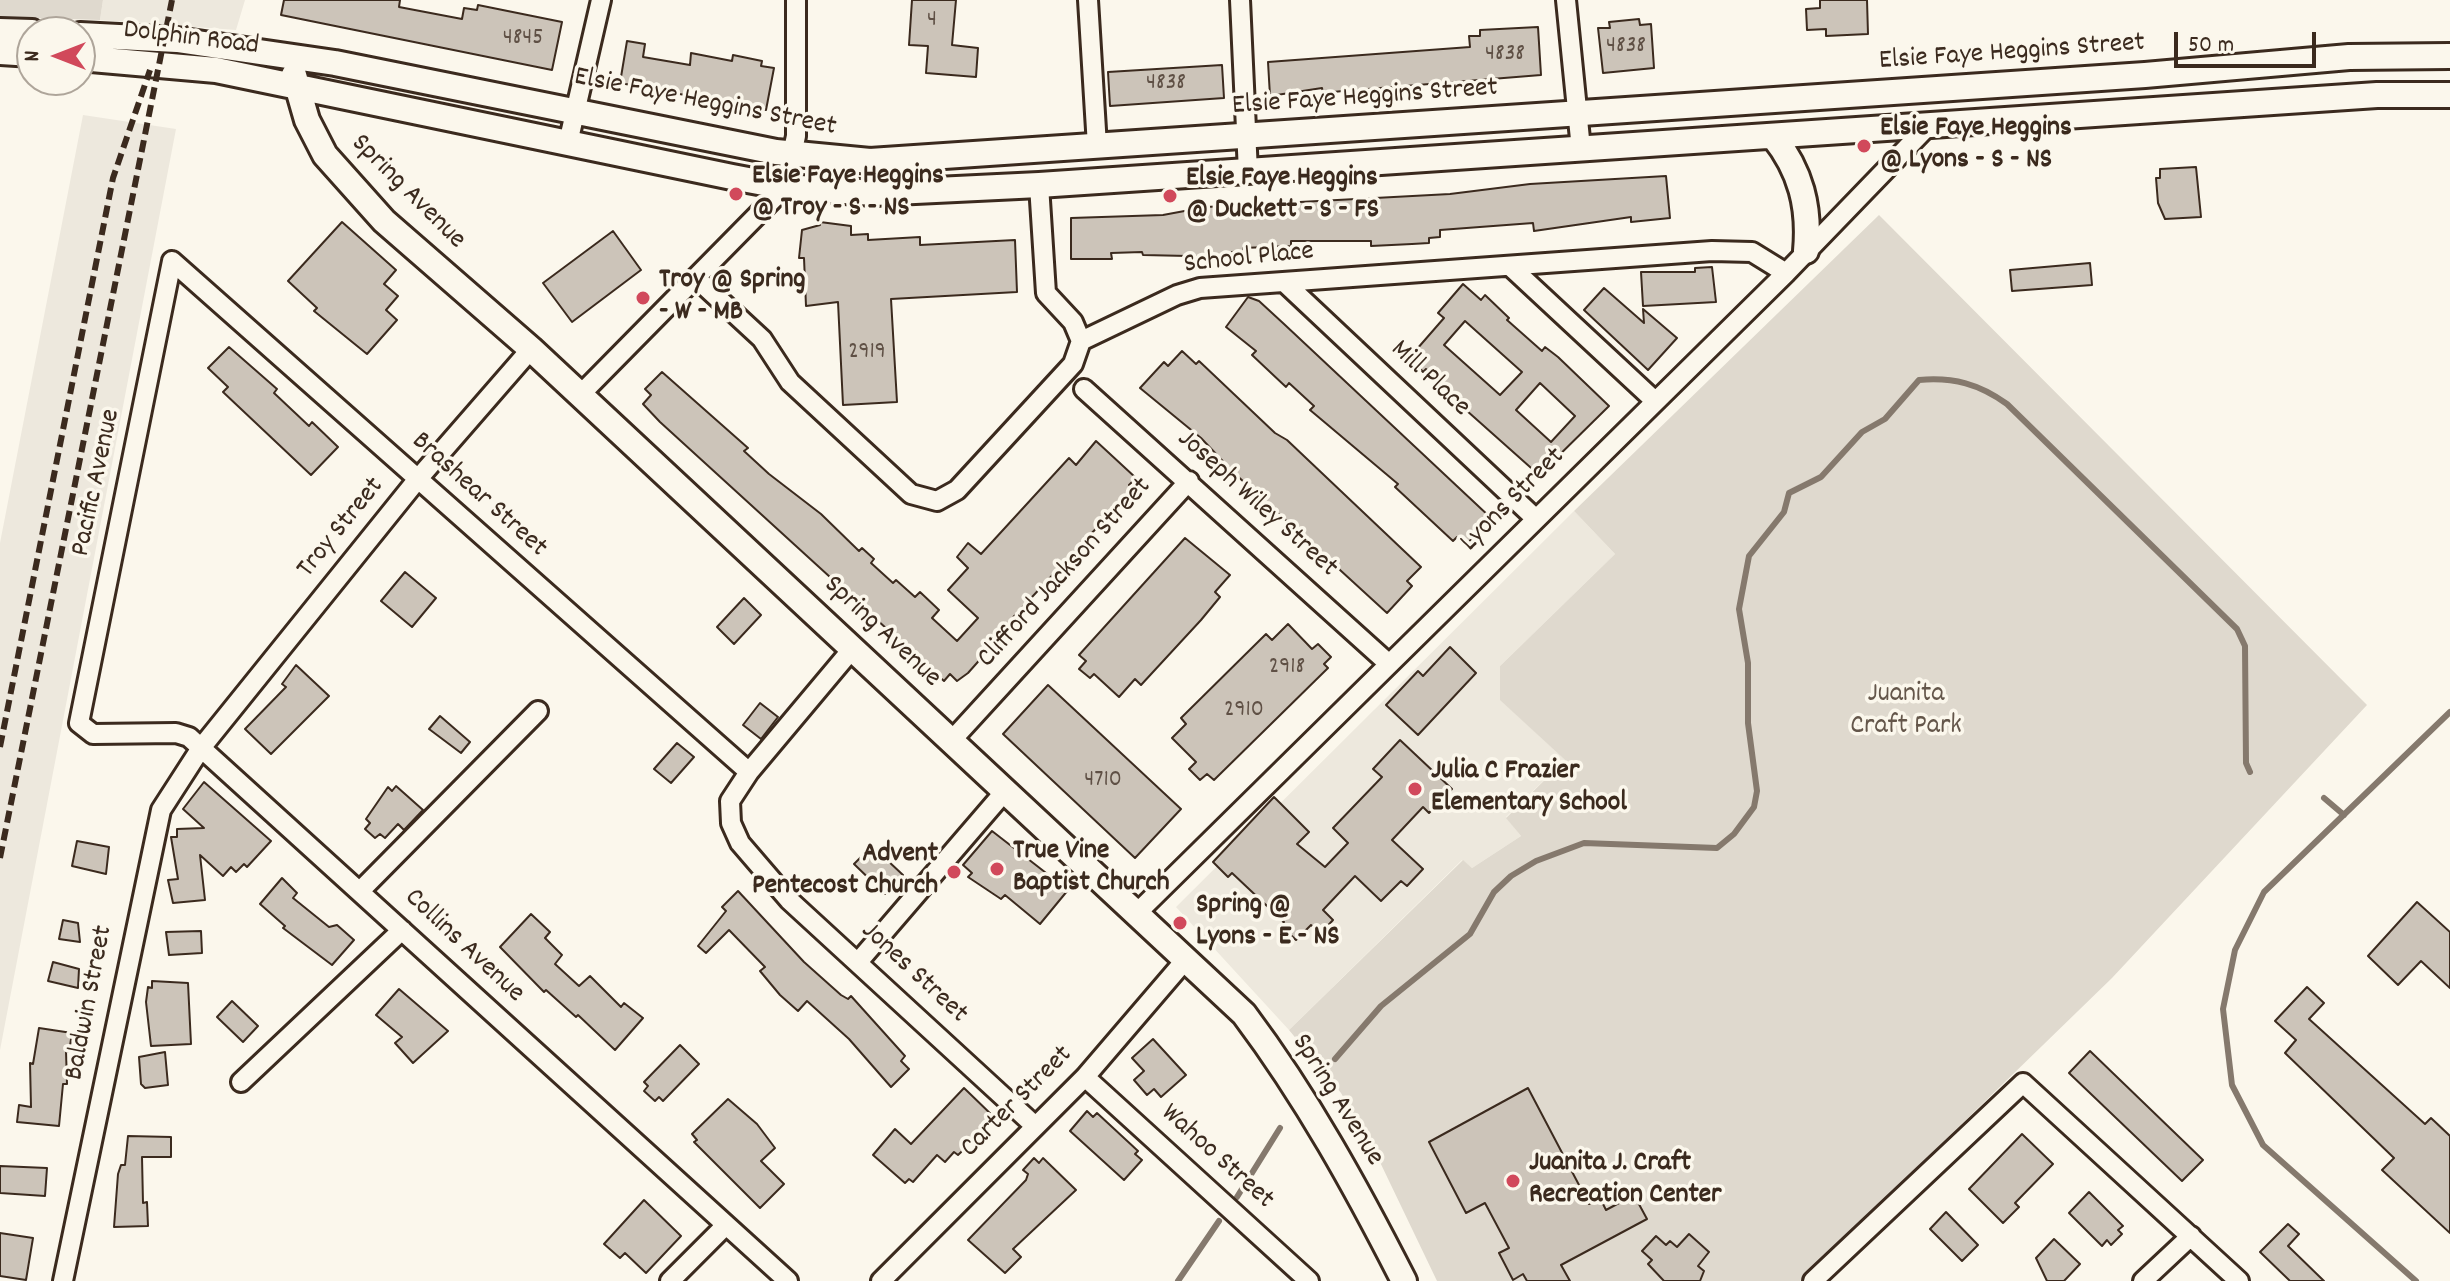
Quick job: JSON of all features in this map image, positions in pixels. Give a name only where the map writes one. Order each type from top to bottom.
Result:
[{"type":"main road","name":"Dolphin Road","points":[[96,36],[177,40],[293,57]]},
{"type":"main road","name":"Elsie Faye Heggins Street","points":[[293,57],[576,110],[792,155],[870,161],[1249,138],[2192,71],[2335,58],[2450,56]]},
{"type":"main road","name":"Spring Avenue","points":[[293,57],[295,86],[325,155],[384,221],[531,349],[1244,1014],[1293,1079],[1332,1143],[1404,1281]]},
{"type":"main road","name":"Dolphin Road","points":[[96,59],[177,65],[295,86]]},
{"type":"main road","points":[[2192,71],[2194,109]]},
{"type":"main road","points":[[295,86],[785,187],[874,193],[1248,172],[2377,95],[2450,95]]},
{"type":"main road","points":[[1773,136],[1798,174],[1808,227],[1806,251]]},
{"type":"street","points":[[568,143],[601,0]]},
{"type":"street","points":[[580,395],[785,187],[796,136],[796,0]]},
{"type":"street","points":[[1088,0],[1097,146]]},
{"type":"street","points":[[1240,0],[1249,138],[1248,172]]},
{"type":"street","points":[[1566,0],[1581,149]]},
{"type":"street","name":"Lyons Street","points":[[1138,912],[1786,273],[1927,127]]},
{"type":"street","points":[[696,278],[762,339],[790,382],[911,494],[929,501],[945,499],[957,490],[1073,364],[1081,341],[1073,322],[1046,293],[1039,185]]},
{"type":"street","name":"School Place","points":[[1081,341],[1177,295],[1217,286],[1512,268],[1712,251],[1752,252],[1786,273]]},
{"type":"street","name":"Brashear Street","points":[[172,261],[749,772]]},
{"type":"street","name":"Pacific Avenue","points":[[79,716],[172,261]]},
{"type":"street","points":[[1512,268],[1655,401]]},
{"type":"street","name":"Mill Place","points":[[1284,282],[1536,519]]},
{"type":"street","name":"Troy Street","points":[[201,748],[417,480],[531,349]]},
{"type":"street","name":"Joseph Wiley Street","points":[[1084,389],[1389,664]]},
{"type":"street","name":"Clifford Jackson Street","points":[[952,740],[1189,481]]},
{"type":"street","points":[[749,772],[853,648]]},
{"type":"street","points":[[361,890],[538,711]]},
{"type":"street","name":"Collins Avenue","points":[[79,716],[79,723],[93,734],[183,734],[201,748],[361,890],[788,1281]]},
{"type":"street","name":"Baldwin Street","points":[[63,1281],[156,820],[201,748]]},
{"type":"street","name":"Jones Street","points":[[749,772],[730,801],[731,823],[740,843],[789,900],[859,961],[1034,1125]]},
{"type":"street","points":[[859,961],[1006,790]]},
{"type":"street","points":[[241,1082],[402,930]]},
{"type":"street","name":"Carter Street","points":[[881,1281],[1085,1077],[1187,958]]},
{"type":"street","name":"Wahoo Street","points":[[1085,1077],[1309,1281]]},
{"type":"street","points":[[1813,1281],[2023,1083],[2239,1281]]},
{"type":"street","points":[[670,1281],[726,1225]]},
{"type":"street","points":[[2143,1281],[2191,1236]]},
{"type":"shaded area","points":[[103,0],[245,0],[236,30],[100,20]]},
{"type":"shaded area","points":[[83,115],[176,129],[0,1050],[0,543]]},
{"type":"shaded area","name":"Julia C Frazier Elementary School","points":[[1574,511],[1615,554],[1500,666],[1501,700],[1565,760],[1506,817],[1521,836],[1472,868],[1462,860],[1289,1030],[1176,907]]},
{"type":"green space","points":[[0,0],[103,0],[100,20],[96,20],[96,16],[0,17]]},
{"type":"green space","name":"Juanita Craft Park","points":[[1879,215],[2367,705],[2112,978],[1800,1281],[1437,1281],[1378,1158],[1341,1093],[1289,1030],[1463,860],[1472,868],[1521,836],[1506,818],[1565,760],[1500,700],[1500,666],[1615,554],[1574,511]]},
{"type":"building","points":[[284,0],[400,0],[399,7],[462,19],[464,8],[477,10],[478,5],[562,22],[552,70],[281,15]]},
{"type":"building","points":[[912,0],[956,0],[952,45],[978,48],[976,77],[926,73],[928,46],[909,45]]},
{"type":"building","points":[[1820,0],[1867,0],[1868,34],[1826,36],[1826,29],[1807,30],[1806,9],[1820,8]]},
{"type":"building","points":[[1639,19],[1640,25],[1651,24],[1654,68],[1603,73],[1598,28],[1610,28],[1609,22]]},
{"type":"building","points":[[1538,27],[1541,75],[1323,93],[1322,88],[1270,96],[1268,62],[1470,47],[1469,36],[1480,36],[1480,30]]},
{"type":"building","points":[[627,41],[645,44],[643,57],[690,65],[691,53],[732,61],[733,55],[762,61],[761,66],[774,68],[766,110],[620,83]]},
{"type":"building","points":[[1222,65],[1224,98],[1110,106],[1108,72]]},
{"type":"building","points":[[2196,167],[2201,217],[2165,219],[2158,203],[2156,178],[2160,178],[2160,169]]},
{"type":"building","points":[[1666,176],[1670,218],[1631,222],[1631,217],[1534,231],[1533,223],[1440,230],[1440,237],[1429,238],[1429,243],[1371,246],[1371,241],[1291,241],[1291,246],[1243,248],[1243,251],[1232,252],[1233,257],[1143,255],[1142,252],[1111,253],[1112,259],[1071,259],[1071,218],[1163,215],[1206,207],[1450,194],[1530,184]]},
{"type":"building","points":[[342,222],[396,270],[384,284],[398,296],[386,310],[397,320],[367,354],[314,311],[317,308],[288,281]]},
{"type":"building","points":[[820,222],[851,226],[851,235],[868,234],[868,240],[920,237],[920,245],[1015,240],[1017,292],[891,299],[897,402],[843,405],[838,302],[806,306],[804,258],[799,258],[802,230],[820,225]]},
{"type":"building","points":[[613,231],[641,270],[572,322],[543,283]]},
{"type":"building","points":[[2090,263],[2092,285],[2012,291],[2010,270]]},
{"type":"building","points":[[1712,267],[1716,302],[1643,306],[1641,272],[1695,272],[1695,268]]},
{"type":"building","points":[[1463,284],[1481,300],[1485,295],[1509,318],[1507,320],[1542,351],[1545,347],[1558,357],[1609,406],[1539,475],[1448,394],[1451,391],[1426,369],[1423,372],[1410,357],[1444,318],[1438,313]],"holes":[[[1465,321],[1522,372],[1500,395],[1444,345]],[[1540,383],[1575,416],[1551,442],[1516,410]]]},
{"type":"building","points":[[1604,288],[1644,323],[1643,309],[1677,338],[1648,370],[1584,310]]},
{"type":"building","points":[[1248,297],[1259,301],[1491,518],[1466,545],[1457,537],[1453,541],[1395,487],[1398,484],[1310,410],[1314,406],[1289,383],[1286,387],[1252,355],[1256,351],[1226,327]]},
{"type":"building","points":[[229,347],[277,389],[274,393],[309,426],[312,422],[338,447],[311,475],[223,392],[228,387],[208,368]]},
{"type":"building","points":[[1182,351],[1196,364],[1199,361],[1275,433],[1287,440],[1421,567],[1407,581],[1412,586],[1387,613],[1233,472],[1201,438],[1140,388],[1164,362],[1168,366]]},
{"type":"building","points":[[662,372],[748,448],[744,451],[769,474],[821,514],[859,551],[862,548],[874,559],[871,563],[893,583],[896,580],[915,597],[920,592],[939,610],[932,618],[957,641],[978,618],[948,590],[968,568],[957,557],[968,543],[981,554],[1069,458],[1076,465],[1096,441],[1136,478],[1129,485],[1133,489],[989,643],[992,646],[968,673],[957,681],[950,674],[944,681],[643,404],[651,395],[645,389]]},
{"type":"building","points":[[1185,538],[1230,575],[1215,592],[1220,597],[1201,620],[1141,685],[1135,679],[1119,697],[1094,674],[1090,678],[1079,669],[1086,661],[1079,655]]},
{"type":"building","points":[[405,572],[436,598],[412,627],[381,601]]},
{"type":"building","points":[[744,598],[761,615],[734,644],[717,627]]},
{"type":"building","points":[[1288,624],[1312,649],[1318,644],[1331,657],[1324,664],[1328,668],[1214,780],[1207,774],[1200,780],[1189,769],[1196,762],[1172,738],[1186,724],[1181,718],[1266,634],[1272,640]]},
{"type":"building","points":[[1450,647],[1476,673],[1418,735],[1386,705],[1418,671],[1423,676]]},
{"type":"building","points":[[296,665],[329,696],[271,754],[245,729],[286,687],[282,684]]},
{"type":"building","points":[[1048,685],[1181,809],[1135,858],[1003,734]]},
{"type":"building","points":[[760,703],[778,717],[761,739],[743,725]]},
{"type":"building","points":[[440,716],[470,742],[461,753],[429,729]]},
{"type":"building","points":[[1400,740],[1452,789],[1429,813],[1423,807],[1392,840],[1423,869],[1407,886],[1401,881],[1381,901],[1355,876],[1323,910],[1333,920],[1321,933],[1311,925],[1296,940],[1281,926],[1284,922],[1232,873],[1228,877],[1213,862],[1274,797],[1309,832],[1297,844],[1325,867],[1348,843],[1333,828],[1382,777],[1373,769]]},
{"type":"building","points":[[677,743],[694,757],[671,783],[654,769]]},
{"type":"building","points":[[204,782],[271,841],[247,867],[244,864],[236,872],[231,867],[223,876],[200,855],[205,900],[173,903],[168,880],[178,879],[171,837],[177,837],[177,829],[204,828],[183,809]]},
{"type":"building","points":[[396,786],[423,810],[404,830],[398,824],[385,838],[380,834],[375,838],[365,829],[370,823],[366,819],[388,787],[392,791]]},
{"type":"building","points":[[992,831],[1068,890],[1040,924],[1005,895],[1001,899],[968,877],[972,873],[963,865]]},
{"type":"building","points":[[77,841],[109,847],[106,874],[72,866]]},
{"type":"building","points":[[872,846],[903,875],[885,894],[854,864]]},
{"type":"building","points":[[282,878],[297,893],[293,898],[329,927],[337,925],[354,940],[332,965],[283,928],[285,926],[260,904]]},
{"type":"building","points":[[738,891],[804,962],[841,995],[848,999],[851,996],[905,1056],[901,1061],[909,1069],[891,1087],[849,1039],[807,1001],[798,1011],[780,995],[760,971],[765,967],[729,930],[706,953],[698,946],[726,911],[722,907]]},
{"type":"building","points":[[2417,902],[2450,932],[2450,988],[2421,961],[2398,985],[2368,956]]},
{"type":"building","points":[[531,914],[550,932],[545,938],[562,955],[555,964],[579,986],[590,976],[621,1007],[624,1003],[643,1018],[615,1050],[578,1015],[576,1017],[546,990],[544,992],[500,947]]},
{"type":"building","points":[[63,920],[78,923],[80,942],[59,939]]},
{"type":"building","points":[[201,931],[202,953],[169,955],[166,932]]},
{"type":"building","points":[[53,962],[79,969],[78,988],[48,981]]},
{"type":"building","points":[[152,981],[188,983],[191,1044],[151,1046],[146,1002]]},
{"type":"building","points":[[2307,987],[2324,1003],[2309,1019],[2425,1124],[2431,1118],[2450,1136],[2450,1233],[2382,1170],[2394,1158],[2285,1053],[2296,1040],[2275,1021]]},
{"type":"building","points":[[399,989],[448,1031],[413,1063],[395,1043],[402,1037],[376,1015]]},
{"type":"building","points":[[232,1001],[258,1026],[243,1042],[217,1017]]},
{"type":"building","points":[[39,1028],[72,1033],[69,1052],[66,1051],[67,1084],[63,1084],[59,1126],[17,1122],[19,1105],[31,1107],[30,1063],[33,1064]]},
{"type":"building","points":[[1153,1039],[1186,1075],[1161,1097],[1154,1089],[1147,1095],[1134,1080],[1144,1071],[1132,1058]]},
{"type":"building","points":[[680,1045],[699,1064],[663,1101],[659,1097],[655,1101],[644,1091],[648,1086],[644,1082]]},
{"type":"building","points":[[2090,1051],[2203,1160],[2182,1181],[2069,1073]]},
{"type":"building","points":[[165,1052],[168,1085],[145,1088],[141,1084],[139,1057]]},
{"type":"building","points":[[964,1088],[996,1119],[958,1155],[954,1152],[945,1162],[937,1155],[913,1182],[909,1179],[905,1183],[873,1155],[895,1129],[911,1144]]},
{"type":"building","name":"Juanita J. Craft Recreation Center","points":[[1528,1088],[1589,1204],[1600,1198],[1606,1210],[1634,1195],[1647,1219],[1561,1265],[1570,1281],[1527,1281],[1523,1274],[1513,1280],[1499,1253],[1509,1248],[1485,1203],[1466,1213],[1429,1142]]},
{"type":"building","points":[[728,1099],[757,1124],[775,1148],[761,1161],[784,1184],[760,1208],[694,1142],[697,1140],[692,1134]]},
{"type":"building","points":[[1087,1111],[1093,1117],[1097,1113],[1138,1151],[1135,1154],[1142,1160],[1124,1180],[1070,1131]]},
{"type":"building","points":[[2022,1134],[2053,1164],[2015,1203],[2019,1207],[2003,1223],[1969,1189]]},
{"type":"building","points":[[128,1136],[171,1137],[171,1157],[142,1157],[143,1203],[147,1202],[148,1226],[114,1227],[118,1174],[121,1165],[125,1165]]},
{"type":"building","points":[[1034,1158],[1039,1163],[1043,1158],[1076,1190],[1013,1249],[1021,1257],[1005,1273],[968,1240],[1026,1180],[1028,1174],[1023,1170]]},
{"type":"building","points":[[0,1166],[47,1168],[45,1196],[0,1193]]},
{"type":"building","points":[[2089,1192],[2123,1226],[2118,1230],[2122,1234],[2111,1245],[2107,1240],[2102,1246],[2069,1213]]},
{"type":"building","points":[[644,1200],[681,1236],[646,1273],[625,1253],[620,1258],[604,1244]]},
{"type":"building","points":[[1946,1212],[1978,1245],[1962,1261],[1930,1229]]},
{"type":"building","points":[[2288,1224],[2299,1234],[2288,1246],[2324,1281],[2290,1281],[2260,1252]]},
{"type":"building","points":[[0,1233],[33,1238],[26,1280],[0,1276]]},
{"type":"building","points":[[1689,1234],[1709,1252],[1698,1266],[1704,1271],[1700,1281],[1664,1281],[1648,1264],[1652,1260],[1642,1251],[1656,1236],[1666,1245],[1670,1241],[1677,1247]]},
{"type":"building","points":[[2054,1239],[2080,1264],[2064,1281],[2047,1281],[2036,1258]]},
{"type":"waterway","points":[[1335,1059],[1381,1006],[1470,934],[1494,892],[1511,876],[1536,861],[1584,843],[1717,848],[1734,834],[1754,807],[1757,791],[1748,723],[1748,663],[1739,609],[1749,556],[1784,512],[1789,493],[1821,477],[1862,432],[1885,419],[1919,380],[1966,383],[2007,404],[2237,629],[2245,646],[2246,763],[2250,772]]},
{"type":"waterway","points":[[2416,1281],[2263,1145],[2232,1085],[2223,1009],[2235,950],[2264,892],[2450,712]]},
{"type":"waterway","points":[[2324,798],[2344,815]]},
{"type":"waterway","points":[[1237,1197],[1280,1128]]},
{"type":"waterway","points":[[1178,1281],[1219,1221]]},
{"type":"railway","points":[[0,858],[172,0]]},
{"type":"railway","points":[[0,747],[113,178],[150,70]]},
{"type":"place","name":"Elsie Faye Heggins @ Lyons - S - NS","points":[[1864,146]]},
{"type":"place","name":"Elsie Faye Heggins @ Troy - S - NS","points":[[736,194]]},
{"type":"place","name":"Elsie Faye Heggins @ Duckett - S - FS","points":[[1170,196]]},
{"type":"place","name":"Troy @ Spring - W - MB","points":[[643,298]]},
{"type":"place","name":"Julia C Frazier Elementary School","points":[[1415,789]]},
{"type":"place","name":"True Vine Baptist Church","points":[[997,869]]},
{"type":"place","name":"Advent Pentecost Church","points":[[954,872]]},
{"type":"place","name":"Spring @ Lyons - E - NS","points":[[1180,923]]},
{"type":"place","name":"Juanita J. Craft Recreation Center","points":[[1513,1181]]}]
